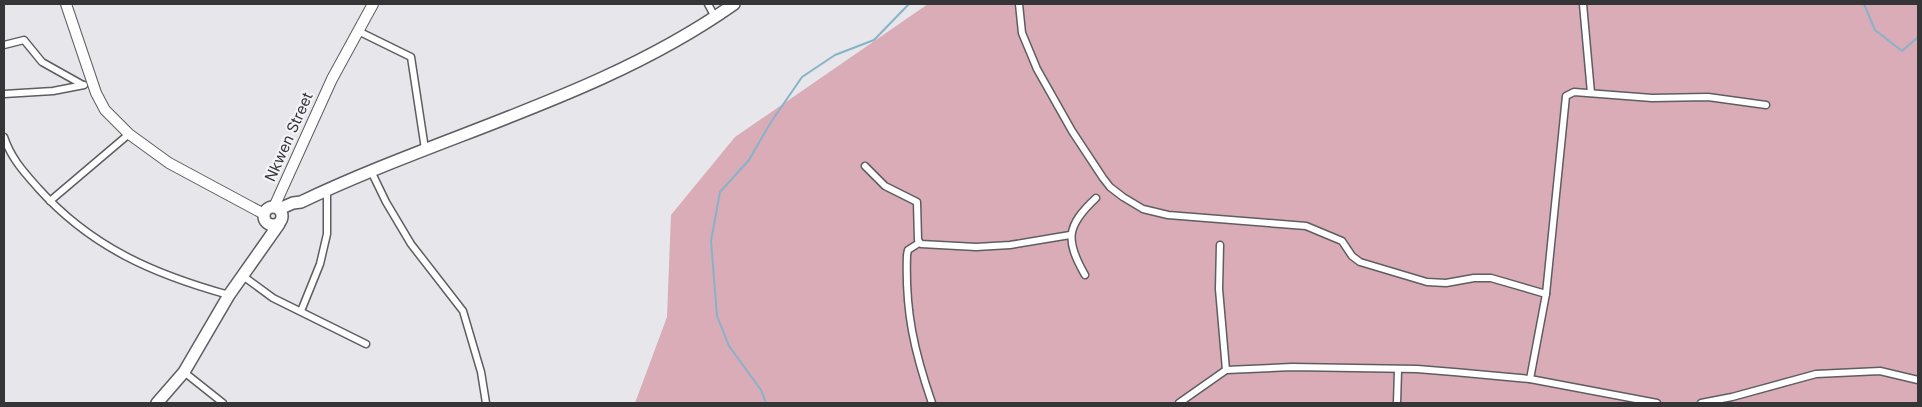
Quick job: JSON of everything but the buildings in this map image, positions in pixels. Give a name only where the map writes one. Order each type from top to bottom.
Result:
[{"type":"highway","points":[[264,217],[270,225],[293,202],[301,202],[371,171],[608,74],[685,36],[734,4]]},
{"type":"highway","points":[[257,256],[264,217],[269,208],[278,215]]},
{"type":"highway","points":[[157,403],[184,372],[229,295],[257,256],[278,215]]},
{"type":"main road","points":[[66,4],[88,84],[105,110],[128,134],[169,163],[264,217]]},
{"type":"main road","name":"Nkwen Street","points":[[278,215],[332,79],[373,4]]},
{"type":"street","points":[[708,4],[714,17]]},
{"type":"street","points":[[1019,4],[1022,33],[1036,68],[1072,131],[1110,188],[1143,209],[1168,215],[1306,226],[1342,241],[1352,256],[1360,262],[1427,282],[1446,283],[1474,278],[1491,278],[1546,294]]},
{"type":"street","points":[[1583,4],[1591,93]]},
{"type":"street","points":[[358,31],[411,57],[425,149]]},
{"type":"street","points":[[4,45],[24,40],[42,62],[88,84]]},
{"type":"street","points":[[4,94],[53,91],[88,84]]},
{"type":"street","points":[[1530,379],[1546,294],[1566,96],[1574,92],[1652,98],[1708,98],[1766,105]]},
{"type":"street","points":[[50,201],[128,134]]},
{"type":"street","points":[[4,137],[15,163],[50,201],[98,242],[162,273],[229,295]]},
{"type":"street","points":[[865,166],[885,186],[917,202],[919,243]]},
{"type":"street","points":[[371,171],[386,202],[411,244],[463,311],[481,372],[486,403]]},
{"type":"street","points":[[300,311],[320,264],[327,234],[327,190]]},
{"type":"street","points":[[1085,275],[1075,258],[1070,236],[1079,213],[1096,198]]},
{"type":"street","points":[[932,403],[918,362],[909,322],[908,250],[919,243],[976,246],[1020,243],[1070,236]]},
{"type":"street","points":[[1220,245],[1219,289],[1226,370]]},
{"type":"street","points":[[243,276],[273,298],[366,344]]},
{"type":"street","points":[[1179,403],[1226,370],[1292,367],[1417,369],[1530,379],[1657,403]]},
{"type":"street","points":[[1397,403],[1398,370]]},
{"type":"street","points":[[1701,403],[1732,397],[1799,378],[1833,372],[1880,371],[1918,380]]},
{"type":"street","points":[[184,372],[223,403]]},
{"type":"shaded area","points":[[928,4],[1918,4],[1918,403],[635,403],[667,317],[671,215],[735,137]]},
{"type":"waterway","points":[[766,403],[761,390],[729,346],[717,316],[711,241],[720,192],[749,160],[771,122],[802,77],[835,55],[874,40],[909,4]]},
{"type":"waterway","points":[[1864,4],[1875,30],[1902,51],[1918,37]]}]
